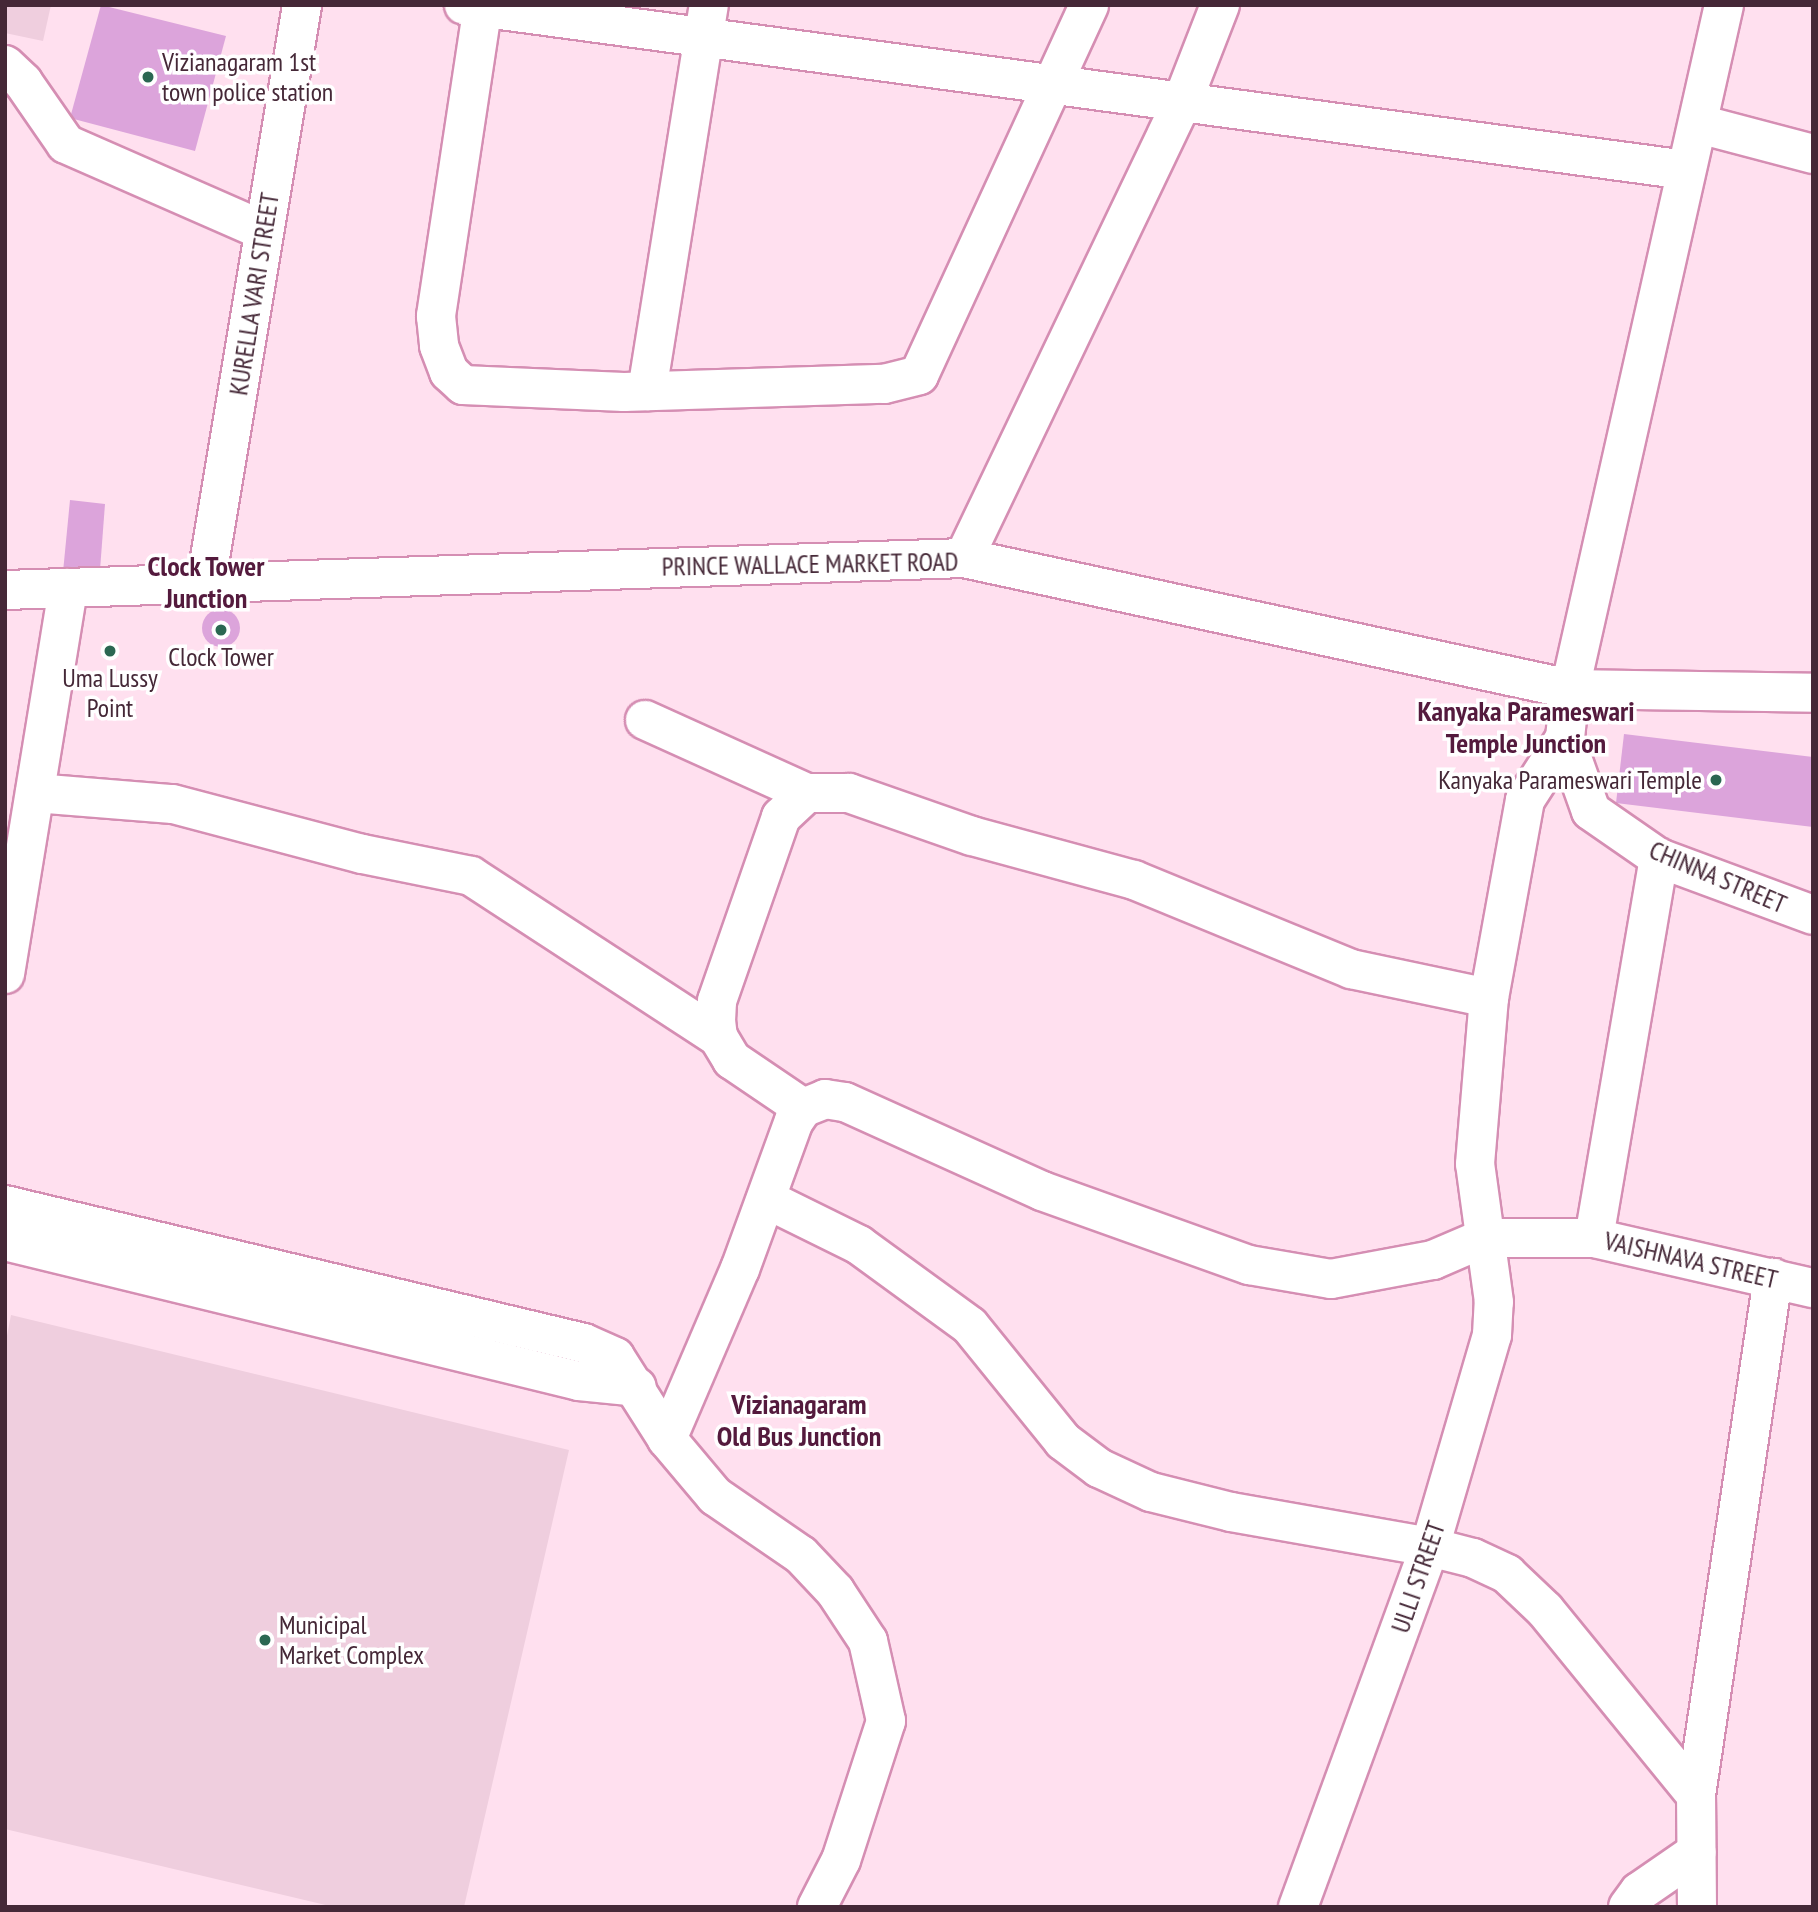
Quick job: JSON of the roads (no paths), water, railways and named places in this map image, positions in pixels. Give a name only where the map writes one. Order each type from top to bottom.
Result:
[{"type":"street","name":"KURELLA VARI STREET","points":[[206,582],[302,5]]},
{"type":"street","points":[[1089,5],[1054,82],[919,375],[884,384],[647,391],[492,389],[463,384],[449,372],[439,346],[436,316],[477,6],[707,22],[1054,82],[1686,170]]},
{"type":"street","points":[[964,558],[1183,100],[1220,5]]},
{"type":"street","name":"CHINNA STREET","points":[[1724,5],[1570,689],[1565,738],[1591,811],[1659,858],[1813,915]]},
{"type":"street","points":[[647,391],[707,22]]},
{"type":"street","points":[[5,65],[23,82],[66,144],[264,231]]},
{"type":"street","points":[[1699,124],[1813,154]]},
{"type":"street","name":"PRINCE WALLACE MARKET ROAD","points":[[5,590],[964,558],[1570,689],[1813,693]]},
{"type":"street","points":[[5,974],[68,588]]},
{"type":"street","points":[[645,720],[807,793],[849,793],[972,836],[1134,880],[1264,937],[1351,969],[1489,998]]},
{"type":"street","name":"ULLI STREET","points":[[1298,1907],[1430,1547],[1492,1335],[1494,1302],[1475,1164],[1489,998],[1525,800],[1565,738]]},
{"type":"street","points":[[35,793],[173,804],[362,854],[471,876],[719,1037]]},
{"type":"street","points":[[803,1108],[732,1060],[719,1037],[717,1001],[781,817],[807,793]]},
{"type":"street","points":[[1594,1238],[1659,858]]},
{"type":"street","points":[[667,1439],[803,1108],[825,1099],[845,1102],[1042,1191],[1249,1265],[1331,1279],[1433,1260],[1484,1238]]},
{"type":"street","points":[[766,1199],[859,1245],[970,1326],[1063,1441],[1098,1468],[1151,1492],[1231,1512],[1430,1547],[1473,1558],[1526,1589],[1696,1795]]},
{"type":"street","points":[[5,1205],[584,1343],[615,1357],[637,1387],[667,1439],[715,1496],[801,1555],[835,1591],[868,1641],[886,1721],[841,1860],[817,1907]]},
{"type":"street","name":"VAISHNAVA STREET","points":[[1484,1238],[1594,1238],[1813,1288]]},
{"type":"street","points":[[5,1241],[579,1381],[637,1387]]},
{"type":"street","points":[[1697,1907],[1696,1795],[1773,1278]]},
{"type":"street","points":[[1628,1907],[1639,1892],[1697,1852]]},
{"type":"place","name":"Vizianagaram 1st town police station","points":[[148,77]]},
{"type":"place","name":"Clock Tower","points":[[221,630]]},
{"type":"place","name":"Uma Lussy Point","points":[[110,651]]},
{"type":"place","name":"Kanyaka Parameswari Temple","points":[[1716,780]]},
{"type":"place","name":"Municipal Market Complex","points":[[265,1640]]},
{"type":"district","name":"Clock Tower Junction","points":[[206,582]]},
{"type":"district","name":"Kanyaka Parameswari Temple Junction","points":[[1526,727]]},
{"type":"district","name":"Vizianagaram Old Bus Junction","points":[[799,1420]]}]
